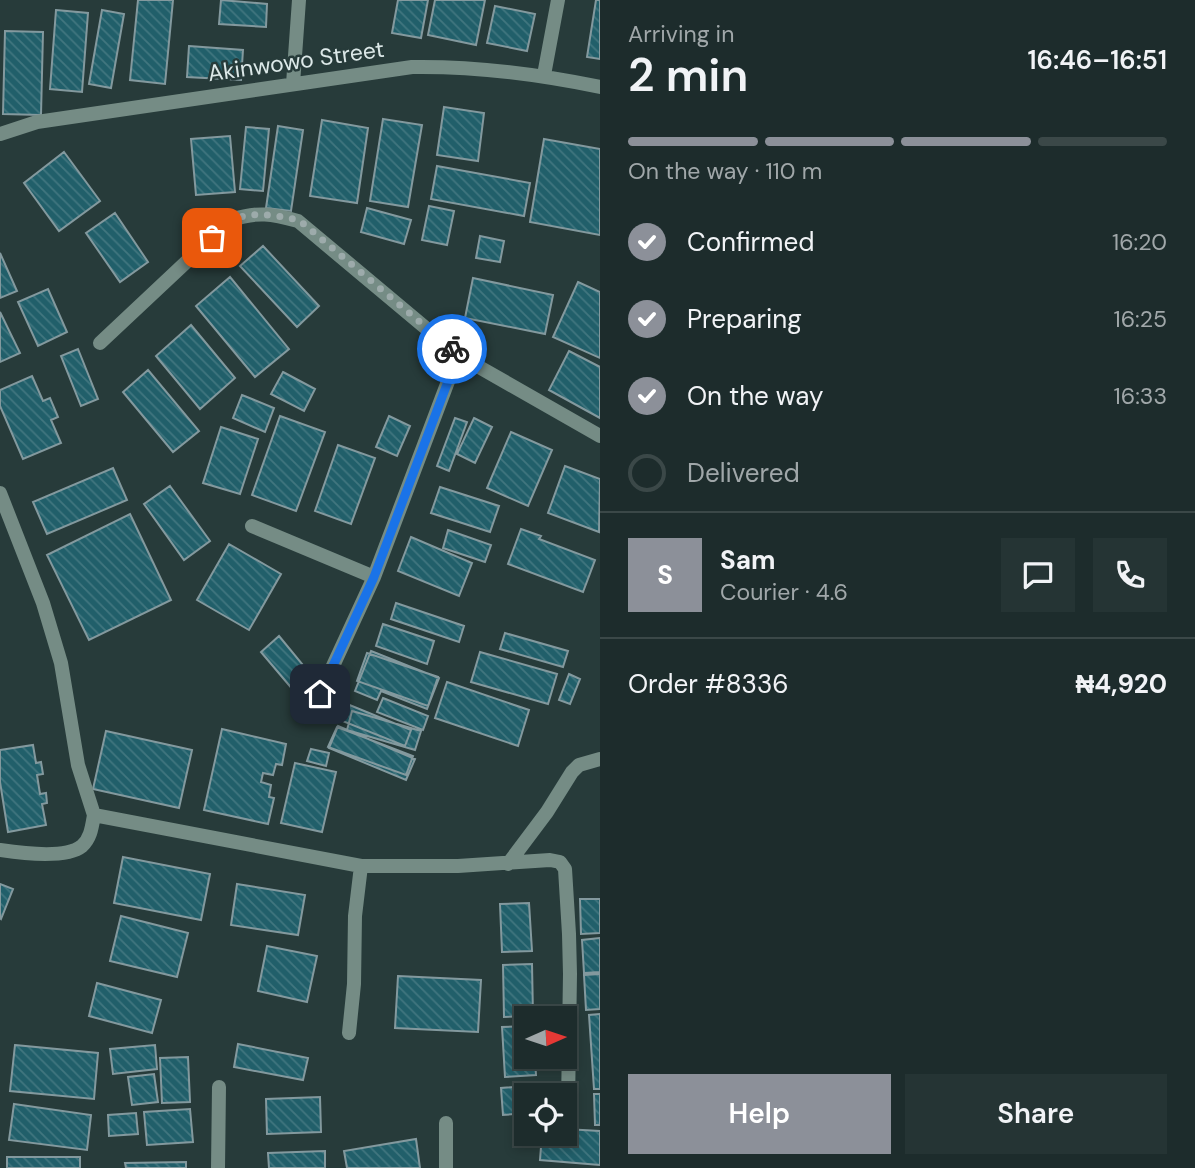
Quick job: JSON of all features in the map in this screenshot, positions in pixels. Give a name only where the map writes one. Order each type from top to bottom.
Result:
[{"type":"street","points":[[293,84],[299,0]]},
{"type":"street","points":[[544,75],[558,0]]},
{"type":"street","name":"Akinwowo Street","points":[[0,134],[37,122],[412,67],[453,66],[544,75],[600,87]]},
{"type":"street","points":[[100,343],[231,220],[249,214],[273,215],[299,220],[458,355],[600,436]]},
{"type":"street","points":[[320,694],[374,577],[458,355]]},
{"type":"street","points":[[0,492],[43,603],[61,663],[78,765],[94,815],[91,832],[83,845],[73,850],[23,854],[0,850]]},
{"type":"street","points":[[252,526],[374,577]]},
{"type":"street","points":[[508,864],[547,812],[572,772],[579,765],[600,759]]},
{"type":"street","points":[[94,815],[360,866],[458,866],[550,860],[560,862],[565,869],[569,934],[568,1083]]},
{"type":"street","points":[[349,1033],[360,866]]},
{"type":"street","points":[[218,1168],[219,1087]]},
{"type":"street","points":[[446,1123],[446,1168]]},
{"type":"building","points":[[138,0],[173,0],[165,84],[130,80]]},
{"type":"building","points":[[221,0],[267,4],[266,27],[219,24]]},
{"type":"building","points":[[398,0],[428,0],[421,38],[392,33]]},
{"type":"building","points":[[435,0],[485,0],[476,45],[428,35]]},
{"type":"building","points":[[596,0],[600,0],[600,59],[587,57]]},
{"type":"building","points":[[495,6],[535,14],[527,51],[487,43]]},
{"type":"building","points":[[56,10],[88,13],[82,92],[50,89]]},
{"type":"building","points":[[102,10],[124,14],[111,88],[89,84]]},
{"type":"building","points":[[5,31],[43,32],[41,115],[3,114]]},
{"type":"building","points":[[189,46],[243,50],[241,80],[187,77]]},
{"type":"building","points":[[444,107],[484,113],[478,161],[437,155]]},
{"type":"building","points":[[383,119],[422,125],[408,207],[370,201]]},
{"type":"building","points":[[322,120],[368,128],[357,203],[310,196]]},
{"type":"building","points":[[278,126],[303,130],[291,211],[266,208]]},
{"type":"building","points":[[246,127],[269,129],[263,191],[240,189]]},
{"type":"building","points":[[230,136],[235,192],[196,195],[191,139]]},
{"type":"building","points":[[544,139],[600,149],[600,235],[530,222]]},
{"type":"building","points":[[64,152],[100,201],[59,231],[24,183]]},
{"type":"building","points":[[437,166],[530,183],[524,216],[431,199]]},
{"type":"building","points":[[429,206],[454,211],[447,245],[422,240]]},
{"type":"building","points":[[367,208],[411,220],[404,244],[361,232]]},
{"type":"building","points":[[115,213],[148,262],[120,282],[86,233]]},
{"type":"building","points":[[480,236],[504,241],[500,262],[476,258]]},
{"type":"building","points":[[263,246],[319,306],[297,327],[240,266]]},
{"type":"building","points":[[0,253],[17,291],[0,298]]},
{"type":"building","points":[[230,277],[289,349],[255,377],[196,306]]},
{"type":"building","points":[[473,278],[553,295],[545,334],[465,318]]},
{"type":"building","points":[[578,282],[600,292],[600,358],[553,337]]},
{"type":"building","points":[[48,289],[67,332],[38,346],[18,302]]},
{"type":"building","points":[[0,312],[20,353],[0,362]]},
{"type":"building","points":[[191,325],[235,378],[200,409],[156,356]]},
{"type":"building","points":[[78,349],[98,399],[81,406],[61,356]]},
{"type":"building","points":[[569,351],[600,367],[600,418],[549,390]]},
{"type":"building","points":[[148,370],[199,431],[173,452],[123,392]]},
{"type":"building","points":[[283,372],[315,389],[304,411],[271,394]]},
{"type":"building","points":[[32,376],[43,401],[50,398],[58,417],[51,420],[61,443],[23,459],[0,406],[0,390]]},
{"type":"building","points":[[242,395],[274,408],[265,432],[233,418]]},
{"type":"building","points":[[280,416],[325,432],[296,511],[252,495]]},
{"type":"building","points":[[389,416],[410,426],[397,456],[376,447]]},
{"type":"building","points":[[455,418],[467,422],[449,471],[437,466]]},
{"type":"building","points":[[474,418],[492,427],[475,463],[457,454]]},
{"type":"building","points":[[221,427],[258,439],[240,494],[203,483]]},
{"type":"building","points":[[511,432],[552,450],[528,506],[487,488]]},
{"type":"building","points":[[338,445],[375,458],[351,524],[315,511]]},
{"type":"building","points":[[565,466],[600,479],[599,532],[548,513]]},
{"type":"building","points":[[113,468],[127,500],[47,534],[33,502]]},
{"type":"building","points":[[170,486],[210,541],[184,560],[144,504]]},
{"type":"building","points":[[440,487],[499,506],[490,532],[431,513]]},
{"type":"building","points":[[130,514],[171,600],[89,640],[47,555]]},
{"type":"building","points":[[521,529],[541,536],[539,539],[595,560],[583,592],[508,564]]},
{"type":"building","points":[[448,530],[491,545],[485,562],[443,548]]},
{"type":"building","points":[[411,537],[472,563],[459,596],[398,571]]},
{"type":"building","points":[[229,544],[281,574],[249,630],[197,600]]},
{"type":"building","points":[[396,603],[464,626],[459,642],[391,619]]},
{"type":"building","points":[[383,624],[434,641],[427,664],[376,646]]},
{"type":"building","points":[[505,633],[568,651],[563,667],[500,649]]},
{"type":"building","points":[[279,636],[312,676],[294,691],[261,652]]},
{"type":"building","points":[[371,651],[439,678],[427,709],[381,691],[377,700],[355,691]]},
{"type":"building","points":[[480,652],[557,674],[548,704],[471,682]]},
{"type":"building","points":[[367,653],[438,677],[428,706],[357,681]]},
{"type":"building","points":[[569,674],[580,679],[570,704],[559,700]]},
{"type":"building","points":[[447,682],[529,710],[518,746],[435,718]]},
{"type":"building","points":[[383,698],[428,716],[423,730],[377,712]]},
{"type":"building","points":[[347,704],[411,730],[405,746],[340,720]]},
{"type":"building","points":[[352,711],[421,731],[415,750],[347,730]]},
{"type":"building","points":[[338,726],[415,759],[406,780],[329,748]]},
{"type":"building","points":[[337,727],[413,756],[406,775],[328,747]]},
{"type":"building","points":[[222,729],[286,744],[282,765],[276,764],[273,775],[263,773],[261,782],[271,785],[269,797],[274,798],[268,824],[204,810]]},
{"type":"building","points":[[106,731],[192,750],[179,808],[93,789]]},
{"type":"building","points":[[33,745],[36,763],[41,762],[43,774],[37,775],[40,794],[46,793],[47,803],[42,804],[46,825],[8,832],[0,782],[0,750]]},
{"type":"building","points":[[311,749],[329,753],[326,766],[307,761]]},
{"type":"building","points":[[295,763],[336,772],[322,832],[281,823]]},
{"type":"building","points":[[123,857],[210,874],[201,920],[114,903]]},
{"type":"building","points":[[0,884],[13,889],[1,919],[0,918]]},
{"type":"building","points":[[237,884],[305,895],[298,935],[231,925]]},
{"type":"building","points":[[580,899],[600,899],[600,933],[581,934]]},
{"type":"building","points":[[529,903],[532,951],[502,952],[500,904]]},
{"type":"building","points":[[121,916],[188,933],[177,977],[110,961]]},
{"type":"building","points":[[600,938],[600,972],[584,973],[582,940]]},
{"type":"building","points":[[267,946],[317,956],[307,1002],[258,991]]},
{"type":"building","points":[[532,964],[533,1006],[514,1006],[514,1017],[504,1017],[503,965]]},
{"type":"building","points":[[600,974],[600,1009],[586,1010],[584,975]]},
{"type":"building","points":[[398,976],[481,980],[478,1032],[395,1028]]},
{"type":"building","points":[[97,983],[161,1000],[152,1033],[89,1016]]},
{"type":"building","points":[[600,1014],[600,1089],[594,1089],[589,1015]]},
{"type":"building","points":[[502,1027],[514,1027],[514,1069],[536,1069],[536,1075],[505,1077]]},
{"type":"building","points":[[238,1044],[308,1058],[303,1080],[234,1067]]},
{"type":"building","points":[[15,1045],[98,1053],[94,1099],[10,1091]]},
{"type":"building","points":[[155,1045],[157,1069],[113,1074],[110,1049]]},
{"type":"building","points":[[188,1057],[190,1102],[162,1103],[160,1058]]},
{"type":"building","points":[[154,1074],[158,1102],[132,1105],[128,1077]]},
{"type":"building","points":[[514,1087],[514,1114],[503,1115],[501,1088]]},
{"type":"building","points":[[594,1094],[600,1094],[600,1125],[595,1125]]},
{"type":"building","points":[[320,1097],[321,1132],[267,1134],[266,1099]]},
{"type":"building","points":[[14,1104],[91,1115],[87,1150],[9,1140]]},
{"type":"building","points":[[190,1109],[193,1142],[147,1145],[144,1112]]},
{"type":"building","points":[[136,1113],[138,1134],[109,1136],[108,1115]]},
{"type":"building","points":[[577,1130],[600,1131],[600,1165],[540,1160],[541,1146],[577,1146]]},
{"type":"building","points":[[416,1139],[420,1168],[347,1168],[344,1151]]},
{"type":"building","points":[[325,1151],[325,1168],[269,1168],[268,1153]]},
{"type":"building","points":[[7,1157],[80,1157],[80,1168],[7,1168]]},
{"type":"building","points":[[186,1162],[186,1168],[126,1168],[125,1163]]},
{"type":"way so far","points":[[212,238],[231,220],[249,214],[299,220],[452,349]]},
{"type":"route","points":[[320,694],[374,577],[458,355],[452,349]]}]
